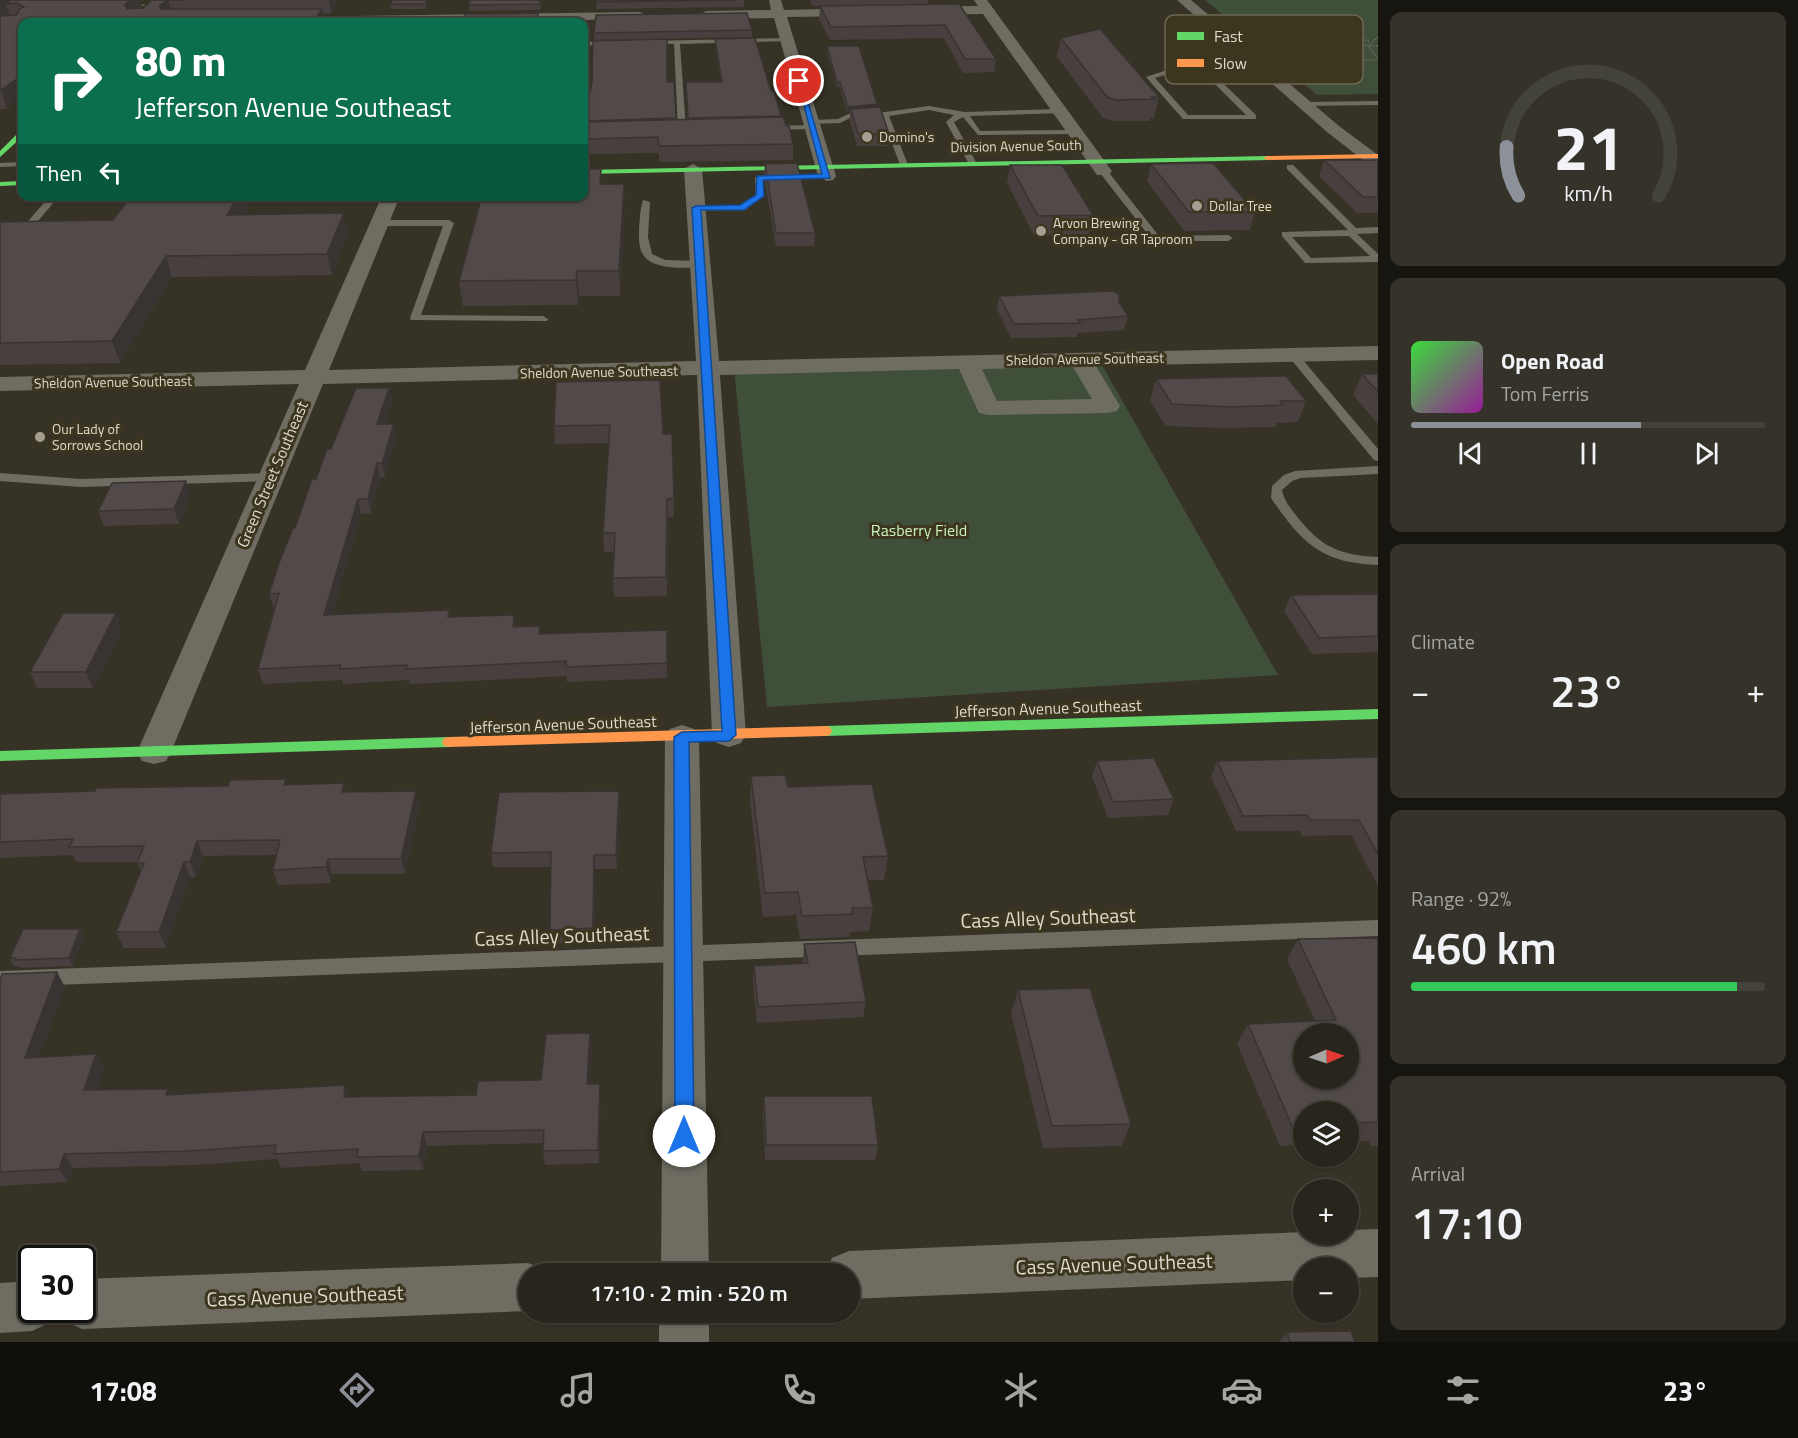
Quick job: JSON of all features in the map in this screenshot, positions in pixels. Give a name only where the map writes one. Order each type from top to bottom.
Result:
[{"type":"main road","points":[[142,18],[158,3]]},
{"type":"main road","name":"Division Avenue South","points":[[588,172],[694,174],[825,172],[1376,160]]},
{"type":"main road","name":"Division Avenue South","points":[[588,181],[694,174],[759,178],[904,165],[1290,167],[1376,160]]},
{"type":"main road","points":[[0,184],[18,183]]},
{"type":"main road","points":[[0,192],[18,192]]},
{"type":"main road","name":"Jefferson Avenue Southeast","points":[[0,756],[1378,714]]},
{"type":"street","points":[[567,18],[570,0]]},
{"type":"street","points":[[1183,0],[1200,15]]},
{"type":"street","points":[[905,11],[983,5],[1099,166]]},
{"type":"street","points":[[354,18],[362,7]]},
{"type":"street","points":[[692,15],[777,7],[881,12]]},
{"type":"street","points":[[777,7],[825,172]]},
{"type":"street","points":[[588,19],[657,15]]},
{"type":"street","points":[[1280,84],[1376,160]]},
{"type":"street","points":[[694,174],[708,369],[729,735]]},
{"type":"street","name":"Green Street Southeast","points":[[154,752],[389,201]]},
{"type":"street","name":"Sheldon Avenue Southeast","points":[[0,384],[1378,353]]},
{"type":"street","points":[[967,362],[988,408],[1108,406],[1080,359]]},
{"type":"street","points":[[682,737],[685,1263]]},
{"type":"street","name":"Cass Avenue Southeast","points":[[860,1275],[1378,1253]]},
{"type":"street","name":"Cass Avenue Southeast","points":[[96,1303],[518,1287]]},
{"type":"street","points":[[0,1308],[18,1307]]},
{"type":"street","points":[[684,1323],[684,1342]]},
{"type":"lane","points":[[123,0],[117,6],[158,3]]},
{"type":"lane","points":[[639,43],[787,40]]},
{"type":"lane","points":[[673,131],[687,130],[676,73],[677,42]]},
{"type":"lane","points":[[588,44],[621,43]]},
{"type":"lane","points":[[1165,72],[1150,77],[1186,117],[1253,117],[1219,84]]},
{"type":"lane","points":[[1304,104],[1378,103]]},
{"type":"lane","points":[[755,128],[840,121],[853,114],[885,114],[929,108],[965,114],[1059,111]]},
{"type":"lane","points":[[885,114],[904,165]]},
{"type":"lane","points":[[965,114],[978,133],[1074,132]]},
{"type":"lane","points":[[965,114],[954,117],[950,122],[973,164]]},
{"type":"lane","points":[[0,165],[18,164]]},
{"type":"lane","points":[[1099,166],[1156,239],[1228,238]]},
{"type":"lane","points":[[1290,167],[1378,259]]},
{"type":"lane","points":[[696,208],[744,208],[744,205],[760,196],[759,178]]},
{"type":"lane","points":[[0,231],[26,230],[51,201]]},
{"type":"lane","points":[[646,202],[642,248],[647,256],[655,262],[700,264]]},
{"type":"lane","points":[[379,223],[449,223],[415,318],[543,319]]},
{"type":"lane","points":[[1378,230],[1285,234],[1308,261],[1378,259]]},
{"type":"lane","points":[[1293,355],[1378,457]]},
{"type":"lane","points":[[1378,471],[1299,474],[1288,478],[1276,489],[1276,498],[1308,540],[1319,549],[1347,559],[1378,561]]},
{"type":"lane","points":[[0,477],[81,483],[270,477]]},
{"type":"lane","name":"Cass Alley Southeast","points":[[0,979],[1378,928]]},
{"type":"path","points":[[1368,44],[1378,37]]},
{"type":"path","points":[[1363,39],[1378,59]]},
{"type":"path","points":[[1363,44],[1378,46]]},
{"type":"path","points":[[1363,59],[1378,59]]},
{"type":"green space","points":[[1205,0],[1378,0],[1378,94],[1317,95],[1304,84],[1363,84],[1363,15],[1223,15]]},
{"type":"green space","name":"Rasberry Field","points":[[1098,358],[1278,675],[767,707],[734,368]]},
{"type":"building","points":[[11,0],[130,0],[125,5],[127,9],[143,8],[152,0],[168,0],[159,6],[161,9],[322,9],[316,18],[18,18],[18,80],[0,91],[0,16],[17,15],[19,9],[24,7],[17,3],[6,4]]},
{"type":"building","points":[[393,0],[428,0],[425,4],[390,4]]},
{"type":"building","points":[[470,0],[540,0],[539,4],[469,5]]},
{"type":"building","points":[[596,0],[736,0],[596,2]]},
{"type":"building","points":[[959,4],[996,59],[965,59],[945,25],[831,27],[820,6]]},
{"type":"building","points":[[538,13],[537,18],[464,18],[465,14]]},
{"type":"building","points":[[747,13],[752,30],[594,33],[596,15]]},
{"type":"building","points":[[1100,29],[1159,97],[1116,100],[1107,97],[1061,38]]},
{"type":"building","points":[[755,38],[781,116],[688,118],[686,82],[722,82],[715,39]]},
{"type":"building","points":[[667,39],[667,82],[674,82],[676,118],[588,121],[593,41]]},
{"type":"building","points":[[827,46],[859,46],[877,104],[848,107],[840,82],[837,82]]},
{"type":"building","points":[[880,107],[889,134],[858,134],[851,109]]},
{"type":"building","points":[[783,117],[786,126],[789,126],[793,144],[659,146],[658,137],[588,139],[588,122]]},
{"type":"building","points":[[1324,160],[1378,160],[1378,197],[1363,197]]},
{"type":"building","points":[[797,163],[815,233],[776,233],[765,164]]},
{"type":"building","points":[[1213,163],[1255,212],[1189,212],[1151,164]]},
{"type":"building","points":[[1010,165],[1062,165],[1093,215],[1038,216]]},
{"type":"building","points":[[588,169],[601,169],[600,184],[624,184],[619,271],[577,271],[576,280],[459,281],[481,201],[588,201]]},
{"type":"building","points":[[127,201],[235,201],[227,215],[344,213],[327,254],[166,256],[112,341],[0,343],[0,222],[113,220]]},
{"type":"building","points":[[1113,291],[1119,295],[1119,302],[1128,316],[1078,320],[1080,323],[1014,324],[999,296]]},
{"type":"building","points":[[1362,374],[1378,374],[1378,392]]},
{"type":"building","points":[[1286,376],[1306,401],[1280,401],[1283,405],[1230,407],[1172,404],[1156,379]]},
{"type":"building","points":[[660,380],[663,434],[672,434],[674,498],[667,499],[666,577],[613,578],[615,533],[603,533],[610,425],[554,426],[556,382]]},
{"type":"building","points":[[356,388],[389,388],[377,424],[394,424],[382,463],[377,463],[368,499],[358,499],[324,615],[449,610],[448,617],[514,615],[513,627],[540,626],[539,634],[667,630],[667,663],[566,667],[566,661],[406,669],[407,665],[340,669],[340,665],[258,669],[279,593],[269,594],[279,563],[293,528],[295,528],[312,479],[316,479],[327,449],[331,449]]},
{"type":"building","points":[[186,481],[174,509],[98,511],[112,483]]},
{"type":"building","points":[[1378,594],[1378,636],[1319,638],[1291,595]]},
{"type":"building","points":[[63,613],[116,613],[86,672],[30,672]]},
{"type":"building","points":[[1378,757],[1378,854],[1359,820],[1310,820],[1307,815],[1243,816],[1217,761]]},
{"type":"building","points":[[1154,758],[1174,799],[1113,802],[1097,761]]},
{"type":"building","points":[[785,775],[788,787],[872,784],[888,856],[863,857],[873,908],[852,908],[853,914],[802,916],[798,892],[765,893],[751,776]]},
{"type":"building","points":[[286,779],[284,785],[344,783],[342,792],[416,791],[401,859],[328,859],[326,867],[273,870],[280,840],[197,841],[190,862],[184,862],[159,932],[116,932],[144,863],[137,863],[144,846],[69,847],[73,839],[0,842],[0,794],[95,791],[96,788],[228,786],[230,780]]},
{"type":"building","points":[[619,791],[616,855],[594,855],[593,928],[550,930],[551,852],[491,853],[499,792]]},
{"type":"building","points":[[23,929],[80,929],[69,958],[15,960],[16,958],[10,958]]},
{"type":"building","points":[[1378,938],[1378,1122],[1359,1123],[1359,1101],[1293,1101],[1292,1126],[1248,1024],[1336,1020],[1298,939]]},
{"type":"building","points":[[855,942],[866,1002],[758,1007],[754,966],[808,963],[804,944]]},
{"type":"building","points":[[57,972],[25,1058],[96,1054],[84,1090],[168,1089],[166,1095],[345,1085],[344,1097],[476,1095],[478,1081],[541,1080],[546,1034],[590,1033],[587,1084],[600,1084],[598,1150],[543,1151],[544,1130],[423,1132],[419,1156],[357,1157],[358,1149],[274,1154],[276,1145],[188,1151],[64,1154],[59,1169],[0,1172],[0,980],[2,974]]},
{"type":"building","points":[[1090,988],[1131,1124],[1052,1126],[1018,990]]},
{"type":"building","points":[[764,1096],[872,1096],[878,1145],[766,1145]]},
{"type":"building","points":[[1351,1331],[1355,1342],[1290,1342],[1287,1332]]},
{"type":"traffic: fast","points":[[0,155],[18,138]]},
{"type":"traffic: fast","points":[[588,172],[1267,158]]},
{"type":"traffic: fast","points":[[0,184],[18,183]]},
{"type":"traffic: fast","points":[[825,731],[1378,714]]},
{"type":"traffic: fast","points":[[0,756],[449,742]]},
{"type":"traffic: slow","points":[[1267,158],[1378,156]]},
{"type":"traffic: slow","points":[[449,742],[825,731]]},
{"type":"place","name":"Domino's","points":[[867,137]]},
{"type":"place","name":"Dollar Tree","points":[[1197,206]]},
{"type":"place","name":"Arvon Brewing Company - GR Taproom","points":[[1041,231]]},
{"type":"place","name":"Our Lady of Sorrows School","points":[[40,437]]},
{"type":"route","points":[[684,1136],[682,737],[729,735],[708,369],[696,208],[744,208],[744,205],[760,196],[759,178],[827,176],[799,81]]}]
